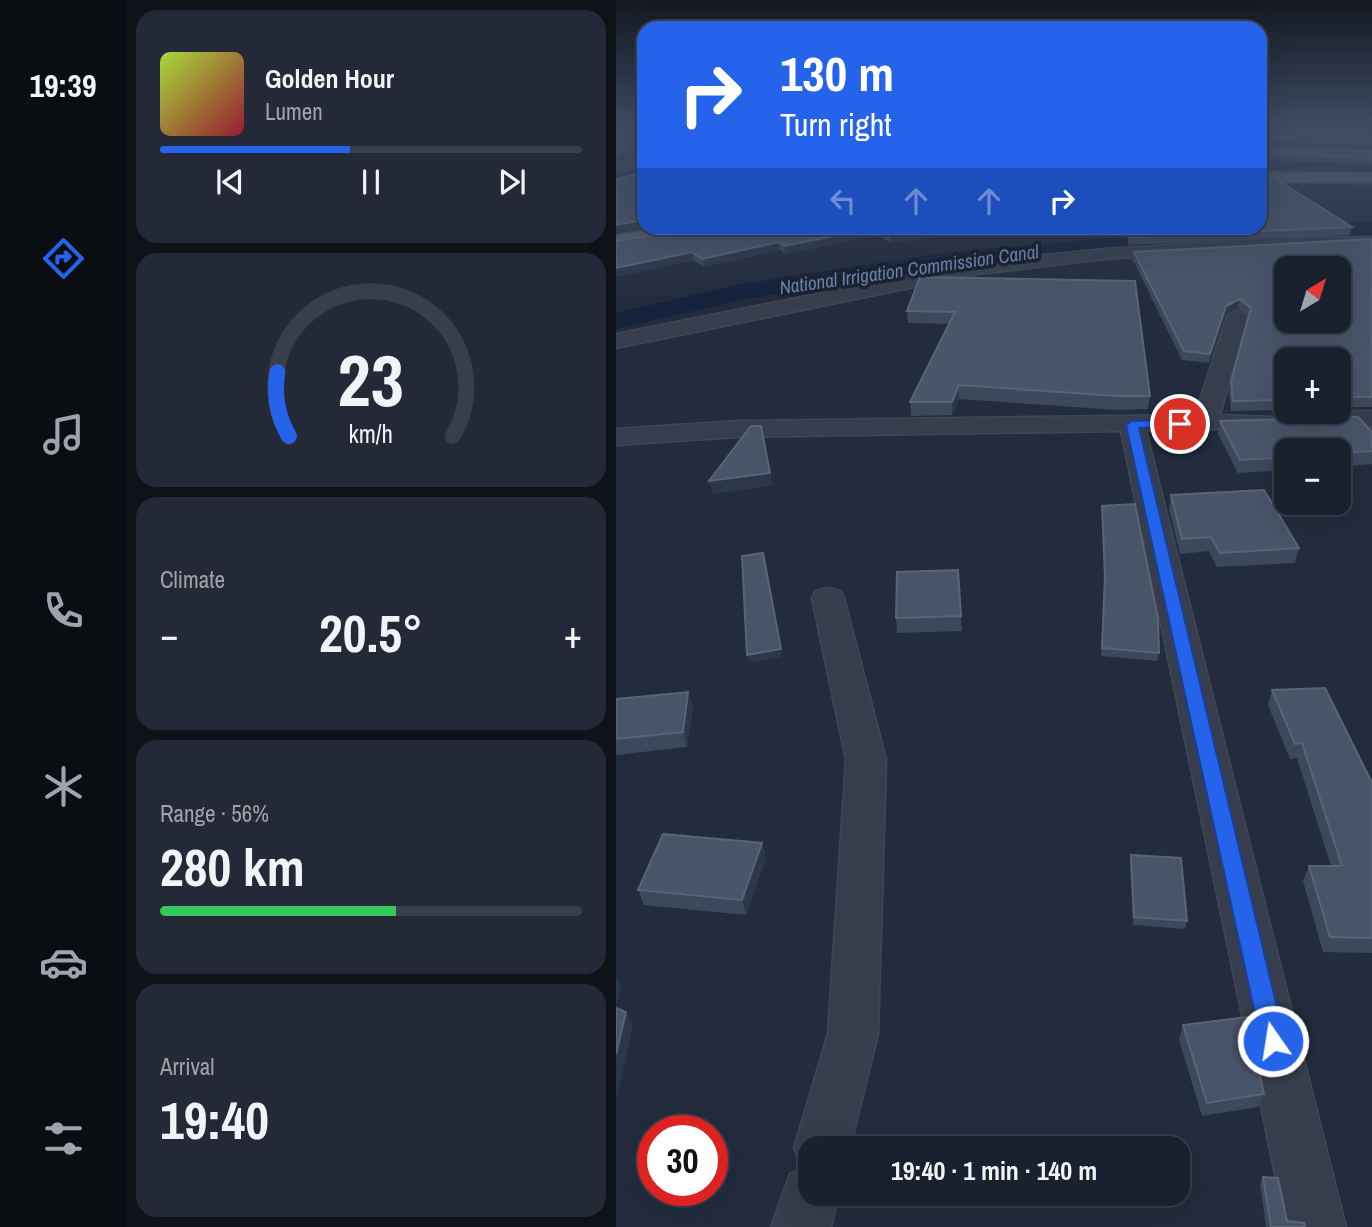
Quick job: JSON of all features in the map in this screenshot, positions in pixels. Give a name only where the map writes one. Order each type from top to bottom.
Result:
[{"type":"main road","points":[[616,242],[655,235]]},
{"type":"street","points":[[616,341],[978,268],[1102,254],[1283,243],[1372,242]]},
{"type":"street","points":[[1205,423],[1237,316]]},
{"type":"street","points":[[616,437],[737,429],[1132,425],[1372,419]]},
{"type":"street","points":[[1132,425],[1316,1227]]},
{"type":"street","points":[[825,1136],[853,1034],[866,760],[828,598]]},
{"type":"street","points":[[802,1227],[807,1206]]},
{"type":"building","points":[[616,181],[637,181],[637,221],[616,225]]},
{"type":"building","points":[[1267,181],[1279,181],[1352,227],[1267,231]]},
{"type":"building","points":[[654,235],[840,235],[784,246],[779,242],[702,259],[692,252],[616,268],[616,241]]},
{"type":"building","points":[[1129,235],[1174,235],[1129,237]]},
{"type":"building","points":[[1372,239],[1372,397],[1351,397],[1351,347],[1274,347],[1274,400],[1233,401],[1231,381],[1251,308],[1240,299],[1226,306],[1210,354],[1184,351],[1134,252]]},
{"type":"building","points":[[920,277],[1135,281],[1150,396],[959,385],[952,402],[910,402],[955,312],[907,311]]},
{"type":"building","points":[[1351,417],[1358,417],[1372,432],[1372,451],[1351,452],[1351,438],[1274,438],[1274,458],[1240,460],[1220,421],[1274,419],[1274,424],[1351,424]]},
{"type":"building","points":[[751,426],[761,426],[770,473],[709,481]]},
{"type":"building","points":[[1264,490],[1274,507],[1274,515],[1279,515],[1299,548],[1220,553],[1211,537],[1182,539],[1171,495]]},
{"type":"building","points":[[1135,504],[1158,619],[1159,653],[1102,648],[1105,575],[1102,506]]},
{"type":"building","points":[[763,553],[781,649],[747,655],[742,556]]},
{"type":"building","points":[[958,570],[961,616],[896,618],[897,572]]},
{"type":"building","points":[[1325,688],[1372,781],[1372,938],[1330,937],[1309,866],[1342,866],[1302,743],[1295,744],[1272,690]]},
{"type":"building","points":[[688,692],[683,732],[616,739],[616,699]]},
{"type":"building","points":[[663,834],[762,843],[742,900],[638,890]]},
{"type":"building","points":[[1131,855],[1181,858],[1187,921],[1134,917]]},
{"type":"building","points":[[616,1008],[626,1012],[616,1054]]},
{"type":"building","points":[[1247,1017],[1264,1094],[1207,1103],[1183,1025]]},
{"type":"building","points":[[1263,1177],[1278,1178],[1287,1221],[1304,1223],[1305,1227],[1271,1227]]},
{"type":"waterway","name":"National Irrigation Commission Canal","points":[[1293,232],[1372,229]]},
{"type":"waterway","name":"National Irrigation Commission Canal","points":[[616,321],[741,292],[943,260],[1188,238]]},
{"type":"route","points":[[1180,424],[1132,425],[1273,1041]]}]
